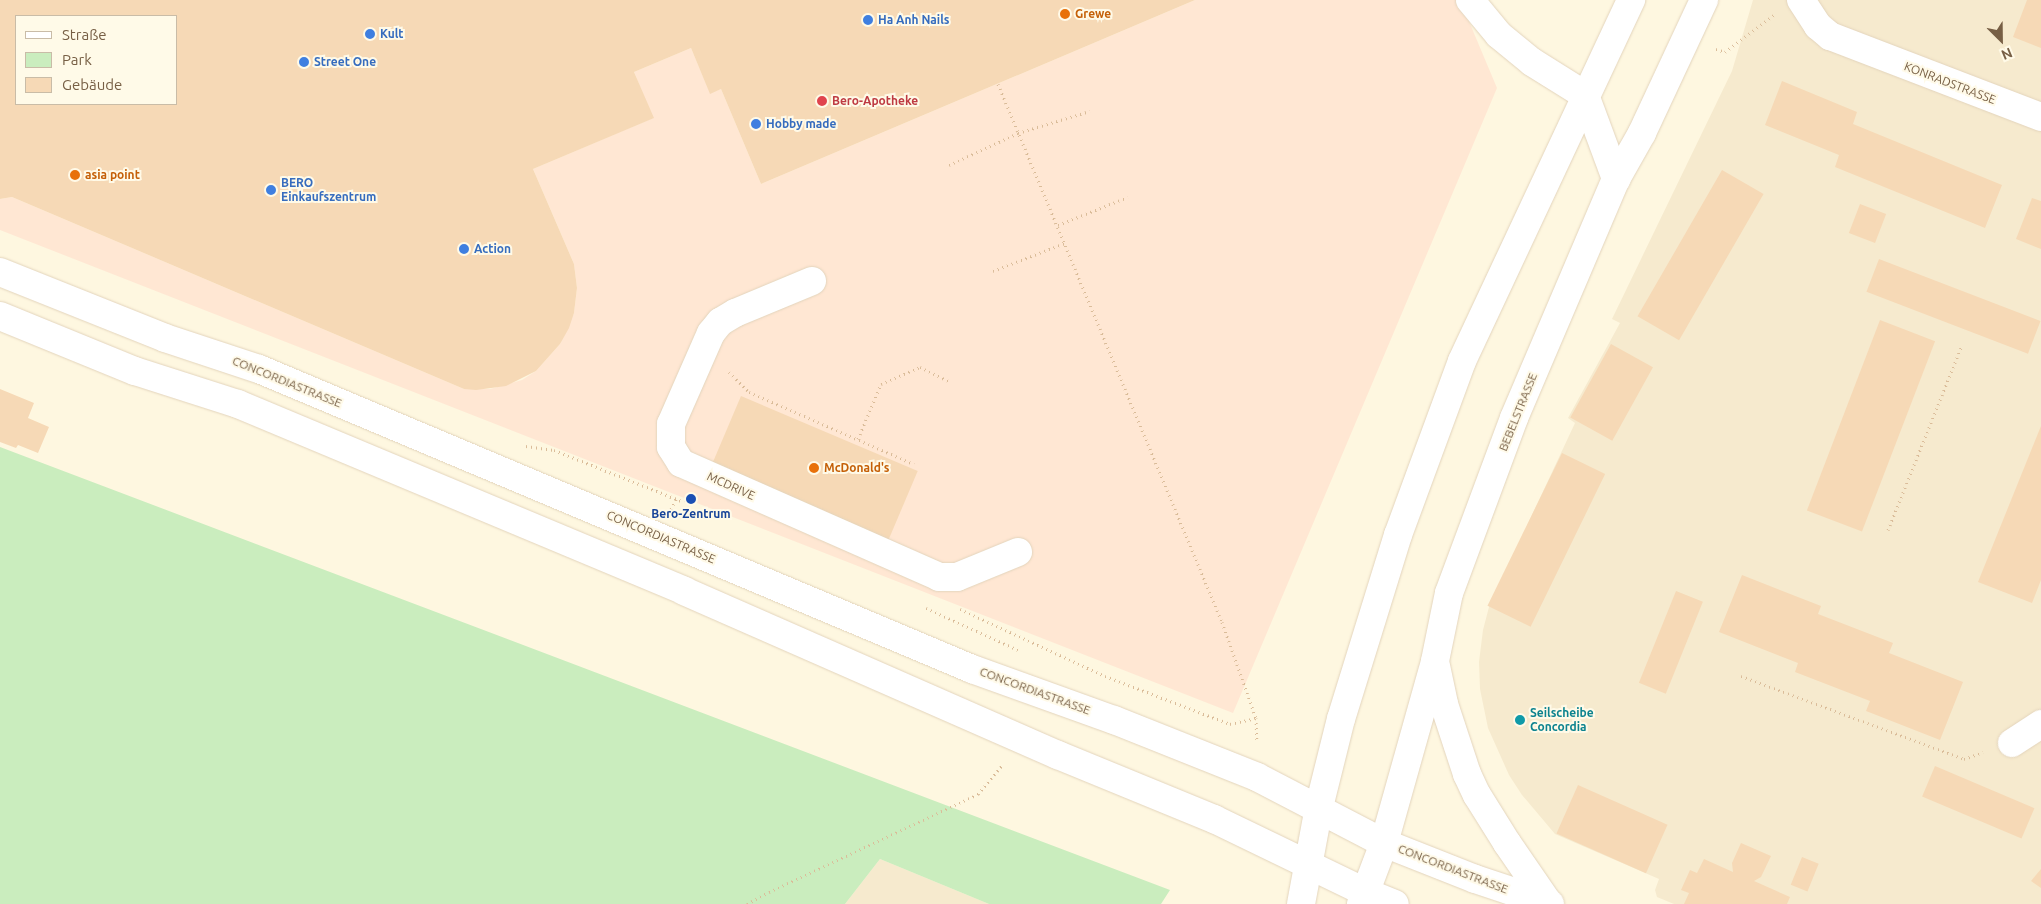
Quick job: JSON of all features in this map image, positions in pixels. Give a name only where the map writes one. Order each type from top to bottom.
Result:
[{"type":"street","points":[[1470,0],[1499,35],[1532,62],[1585,95],[1616,179]]},
{"type":"street","points":[[1301,904],[1319,808],[1341,719],[1398,535],[1462,361],[1631,0]]},
{"type":"street","name":"BEBELSTRASSE","points":[[1384,843],[1435,661],[1449,593],[1514,418],[1616,179],[1642,133],[1704,0]]},
{"type":"street","name":"KONRADSTRASSE","points":[[1801,0],[1818,26],[1830,36],[1859,49],[2041,117]]},
{"type":"street","name":"CONCORDIASTRASSE","points":[[0,272],[165,338],[260,370],[972,669],[1114,720],[1258,777],[1384,843],[1475,880],[1550,904]]},
{"type":"street","name":"MCDRIVE","points":[[812,281],[735,313],[720,322],[711,333],[671,424],[671,447],[681,463],[939,577],[957,577],[1018,552]]},
{"type":"street","points":[[0,316],[135,371],[238,404],[684,590],[1024,740],[1214,819],[1309,864],[1363,898],[1394,904]]},
{"type":"street","points":[[1435,661],[1444,704],[1467,774],[1477,795],[1507,843],[1550,904]]},
{"type":"street","points":[[2012,743],[2041,724]]},
{"type":"street","name":"CONCORDIASTRASSE","points":[[1363,898],[1384,843]]},
{"type":"path","points":[[998,84],[1222,622],[1256,718],[1258,777]]},
{"type":"path","points":[[949,165],[1018,133],[1090,111]]},
{"type":"path","points":[[1058,225],[1128,197]]},
{"type":"path","points":[[993,271],[1065,243]]},
{"type":"path","points":[[1888,530],[1962,345]]},
{"type":"path","points":[[702,355],[717,362],[749,392],[914,464]]},
{"type":"path","points":[[858,439],[881,384],[920,367],[949,381]]},
{"type":"path","points":[[1741,676],[1964,759],[2012,743]]},
{"type":"path","points":[[747,904],[978,794],[1024,740]]},
{"type":"shaded area","points":[[1195,0],[1460,0],[1497,88],[1233,713],[0,230],[0,199],[12,197],[464,389],[490,389],[522,380],[536,371],[560,344],[574,313],[577,288],[574,264],[533,169],[653,118],[634,72],[691,48],[710,93],[721,89],[761,184]]},
{"type":"shaded area","points":[[1753,0],[2041,0],[2041,904],[1674,904],[1657,897],[1655,890],[1659,879],[1555,834],[1522,795],[1509,775],[1488,728],[1480,689],[1479,662],[1483,630],[1489,607],[1575,423],[1568,418],[1620,323],[1612,319],[1732,71]]},
{"type":"shaded area","points":[[880,859],[989,904],[845,904]]},
{"type":"green space","points":[[0,447],[1170,890],[1161,904],[989,904],[880,859],[845,904],[0,904]]},
{"type":"building","name":"BERO Einkaufszentrum","points":[[0,0],[1195,0],[761,184],[721,89],[710,94],[691,48],[634,72],[654,118],[533,169],[574,264],[577,288],[574,313],[569,328],[560,344],[536,371],[506,386],[476,390],[464,389],[12,197],[0,199]]},
{"type":"building","points":[[2027,0],[2041,0],[2041,48],[2013,37]]},
{"type":"building","points":[[1782,81],[1857,112],[1853,124],[2002,185],[1985,228],[1835,167],[1839,155],[1765,125]]},
{"type":"building","points":[[1722,170],[1764,194],[1679,340],[1638,316]]},
{"type":"building","points":[[2032,198],[2041,201],[2041,249],[2016,239]]},
{"type":"building","points":[[1860,204],[1886,214],[1875,243],[1849,233]]},
{"type":"building","points":[[1879,259],[2041,321],[2028,354],[1866,292]]},
{"type":"building","points":[[1880,320],[1935,341],[1862,532],[1807,510]]},
{"type":"building","points":[[1611,344],[1653,367],[1612,441],[1570,417]]},
{"type":"building","points":[[0,389],[34,403],[28,418],[49,427],[38,453],[18,445],[16,448],[0,442]]},
{"type":"building","name":"McDonald's","points":[[741,396],[918,471],[888,540],[712,465]]},
{"type":"building","points":[[2041,426],[2041,580],[2032,603],[1978,582]]},
{"type":"building","points":[[1562,453],[1605,474],[1531,627],[1487,606]]},
{"type":"building","points":[[1742,575],[1821,606],[1818,614],[1893,643],[1889,653],[1963,682],[1940,740],[1866,711],[1870,701],[1795,672],[1798,663],[1719,632]]},
{"type":"building","points":[[1676,591],[1703,602],[1666,694],[1639,683]]},
{"type":"building","points":[[1935,766],[2034,808],[2022,839],[1922,796]]},
{"type":"building","points":[[1578,785],[1668,825],[1646,873],[1556,833]]},
{"type":"building","points":[[1741,843],[1771,856],[1761,877],[1754,881],[1790,897],[1787,904],[1684,904],[1689,893],[1681,890],[1690,870],[1697,873],[1704,859],[1733,872],[1732,863]]},
{"type":"building","points":[[1802,857],[1819,864],[1807,892],[1791,885]]},
{"type":"building","points":[[2041,869],[2041,888],[2031,881]]},
{"type":"place","name":"Grewe","points":[[1065,14]]},
{"type":"place","name":"Ha Anh Nails","points":[[868,20]]},
{"type":"place","name":"Kult","points":[[370,34]]},
{"type":"place","name":"Street One","points":[[304,62]]},
{"type":"place","name":"Bero-Apotheke","points":[[822,101]]},
{"type":"place","name":"Hobby made","points":[[756,124]]},
{"type":"place","name":"asia point","points":[[75,175]]},
{"type":"place","name":"BERO Einkaufszentrum","points":[[271,190]]},
{"type":"place","name":"Action","points":[[464,249]]},
{"type":"place","name":"McDonald's","points":[[814,468]]},
{"type":"place","name":"Bero-Zentrum","points":[[691,499]]},
{"type":"place","name":"Seilscheibe Concordia","points":[[1520,720]]}]
